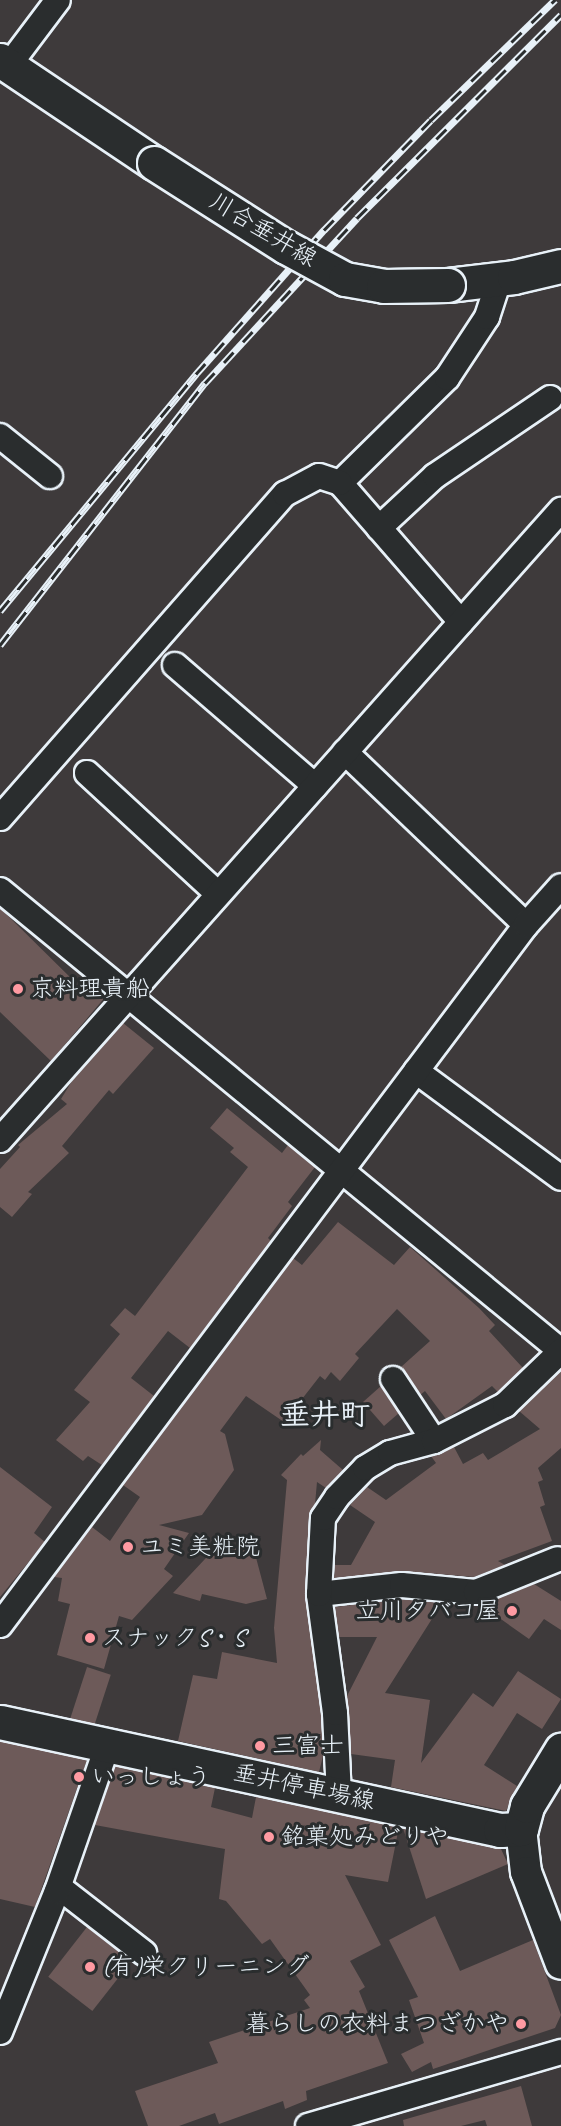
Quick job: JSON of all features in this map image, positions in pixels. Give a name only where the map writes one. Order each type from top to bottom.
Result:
[{"type":"main road","name":"川合垂井線","points":[[4,62],[154,163],[286,247],[345,279],[383,286],[448,285],[499,279],[561,266]]},
{"type":"main road","name":"垂井停車場線","points":[[0,1722],[500,1830],[521,1829]]},
{"type":"main road","points":[[521,1829],[527,1806],[561,1750]]},
{"type":"street","points":[[4,62],[58,0]]},
{"type":"street","points":[[340,483],[447,378],[488,317],[499,279]]},
{"type":"street","points":[[379,528],[435,476],[550,398]]},
{"type":"street","points":[[0,436],[50,476]]},
{"type":"street","points":[[0,818],[285,494],[319,476],[340,483],[461,622]]},
{"type":"street","points":[[0,1140],[561,510]]},
{"type":"street","points":[[175,665],[315,786]]},
{"type":"street","points":[[345,752],[526,926]]},
{"type":"street","points":[[87,773],[218,894]]},
{"type":"street","points":[[0,1625],[526,926],[561,886]]},
{"type":"street","points":[[0,890],[561,1351],[505,1405],[434,1441],[390,1453],[365,1468],[337,1497],[323,1518],[319,1594],[335,1713],[339,1795]]},
{"type":"street","points":[[416,1071],[561,1178]]},
{"type":"street","points":[[393,1379],[434,1441]]},
{"type":"street","points":[[319,1594],[402,1585],[476,1592],[558,1559]]},
{"type":"street","points":[[0,2032],[59,1887],[108,1744]]},
{"type":"street","points":[[521,1829],[526,1872],[561,1964]]},
{"type":"street","points":[[59,1887],[144,1953]]},
{"type":"street","points":[[308,2126],[561,2052]]},
{"type":"building","points":[[0,908],[79,986],[85,978],[106,996],[51,1061],[0,1012]]},
{"type":"building","points":[[123,1023],[154,1048],[113,1094],[109,1090],[62,1146],[69,1153],[28,1192],[32,1194],[12,1217],[0,1207],[0,1169],[20,1147],[18,1145],[67,1104],[61,1099],[72,1081]]},
{"type":"building","points":[[227,1108],[282,1153],[288,1145],[315,1167],[288,1202],[292,1206],[268,1238],[271,1241],[190,1348],[168,1331],[131,1378],[154,1396],[102,1465],[88,1456],[83,1461],[56,1440],[90,1402],[74,1390],[120,1334],[110,1325],[125,1308],[135,1316],[248,1167],[230,1152],[234,1148],[210,1128]]},
{"type":"building","points":[[338,1222],[394,1265],[410,1247],[495,1325],[489,1331],[523,1368],[498,1392],[492,1386],[446,1419],[425,1391],[420,1395],[401,1367],[430,1341],[397,1309],[355,1354],[359,1358],[340,1381],[331,1372],[325,1380],[320,1376],[284,1422],[246,1396],[220,1431],[225,1434],[234,1470],[202,1515],[159,1525],[189,1533],[164,1569],[173,1576],[132,1620],[119,1616],[104,1669],[57,1655],[70,1604],[58,1601],[62,1578],[54,1577],[92,1527],[110,1541],[140,1497],[123,1485],[293,1258],[302,1265]]},
{"type":"building","points":[[561,1371],[561,1448],[538,1468],[543,1480],[538,1482],[545,1505],[540,1507],[552,1541],[498,1561],[505,1565],[474,1577],[403,1571],[334,1578],[335,1565],[351,1565],[375,1522],[350,1505],[367,1487],[386,1500],[436,1463],[431,1456],[454,1447],[463,1464],[483,1453],[488,1460],[540,1429],[519,1411]]},
{"type":"building","points":[[381,1386],[399,1413],[384,1426],[363,1402]]},
{"type":"building","points":[[321,1440],[320,1450],[343,1470],[326,1488],[317,1482],[315,1504],[309,1517],[305,1595],[321,1714],[323,1756],[319,1772],[178,1741],[193,1675],[217,1679],[222,1652],[277,1663],[274,1628],[287,1480],[281,1475],[301,1454],[303,1456]]},
{"type":"building","points":[[0,1467],[52,1507],[34,1533],[45,1542],[0,1597]]},
{"type":"building","points":[[221,1542],[254,1550],[267,1599],[246,1604],[202,1594],[200,1601],[173,1593]]},
{"type":"building","name":"立川タバコ屋","points":[[534,1584],[561,1601],[561,1630],[544,1619],[529,1639],[481,1605]]},
{"type":"building","points":[[402,1599],[442,1603],[385,1693],[430,1700],[421,1763],[473,1693],[493,1707],[518,1671],[561,1699],[542,1729],[517,1713],[484,1765],[517,1786],[506,1811],[391,1787],[395,1760],[351,1754],[347,1696],[377,1637],[339,1637],[335,1607]]},
{"type":"building","points":[[87,1667],[111,1675],[94,1726],[70,1718]]},
{"type":"building","points":[[0,1741],[87,1760],[35,1907],[0,1899]]},
{"type":"building","points":[[115,1766],[215,1788],[211,1807],[252,1818],[256,1797],[399,1827],[388,1882],[345,1875],[381,1945],[350,1961],[365,1987],[359,1991],[388,2063],[306,2091],[307,2100],[285,2109],[283,2101],[219,2124],[215,2113],[179,2126],[148,2126],[135,2091],[218,2063],[209,2042],[310,2008],[304,2000],[310,1995],[270,1939],[262,1944],[226,1901],[219,1899],[225,1849],[95,1825]]},
{"type":"building","points":[[403,1828],[501,1849],[508,1864],[426,1899]]},
{"type":"building","points":[[435,1916],[460,1971],[533,1940],[561,2015],[555,2028],[433,2069],[431,2062],[412,2072],[401,2054],[424,2043],[409,2000],[418,1997],[389,1940]]},
{"type":"building","name":"(有)栄クリーニング","points":[[87,1927],[131,1961],[92,2011],[48,1977]]},
{"type":"building","points":[[521,2086],[532,2126],[487,2126],[485,2120],[461,2126],[404,2126],[403,2120]]},
{"type":"railway","points":[[0,611],[196,374],[324,230],[431,120],[555,0]]},
{"type":"railway","points":[[0,645],[205,383],[357,218],[561,15]]},
{"type":"place","name":"京料理貴船","points":[[18,989]]},
{"type":"place","name":"ユミ美粧院","points":[[128,1547]]},
{"type":"place","name":"立川タバコ屋","points":[[512,1611]]},
{"type":"place","name":"スナックS・S","points":[[90,1638]]},
{"type":"place","name":"三富士","points":[[260,1746]]},
{"type":"place","name":"いっしょう","points":[[79,1777]]},
{"type":"place","name":"銘菓処みどりや","points":[[269,1837]]},
{"type":"place","name":"(有)栄クリーニング","points":[[90,1967]]},
{"type":"place","name":"暮らしの衣料まつざかや","points":[[521,2024]]},
{"type":"district","name":"垂井町","points":[[325,1414]]}]
